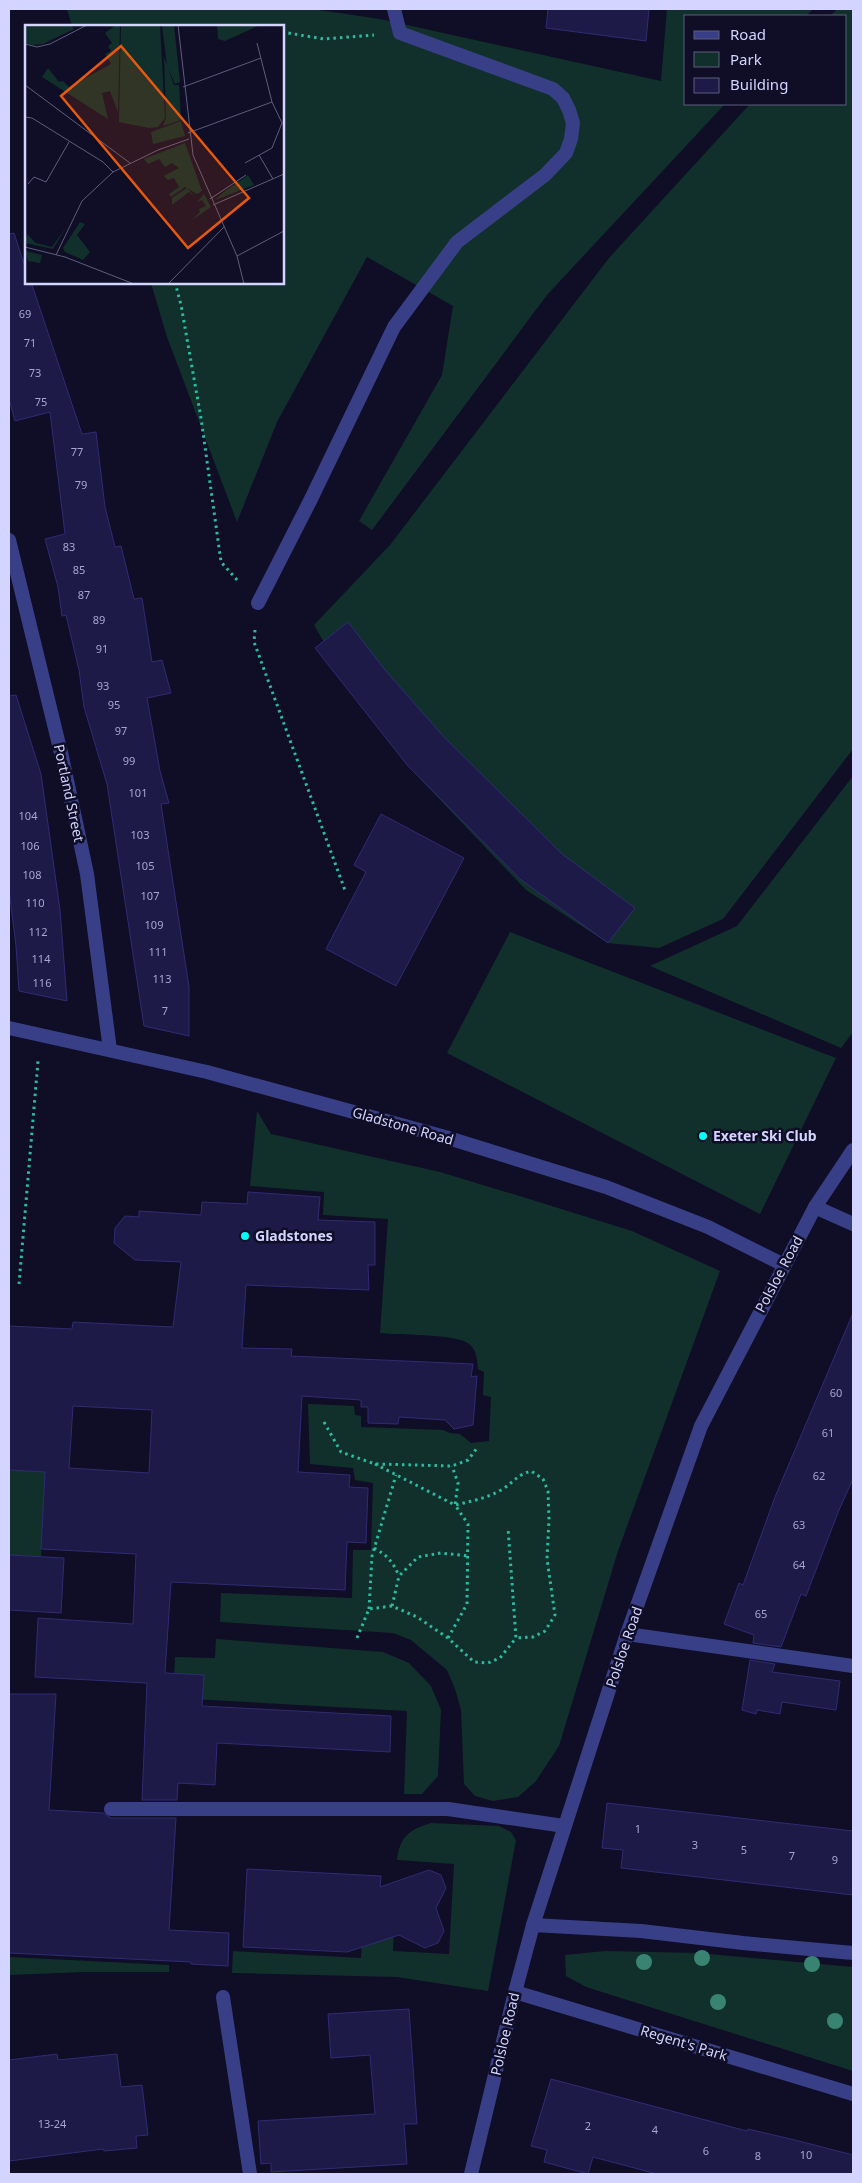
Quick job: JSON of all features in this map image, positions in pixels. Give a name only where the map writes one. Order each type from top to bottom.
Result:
[{"type":"street","points":[[258,603],[311,499],[394,327],[458,242],[545,175],[566,153],[572,139],[572,123],[569,110],[562,98],[553,89],[400,33],[394,9]]},
{"type":"street","name":"Portland Street","points":[[9,540],[62,757],[87,874],[110,1050]]},
{"type":"street","name":"Gladstone Road","points":[[9,1028],[207,1072],[445,1137],[606,1187],[708,1227],[784,1265]]},
{"type":"street","name":"Polsloe Road","points":[[471,2174],[533,1924],[627,1634],[701,1426],[815,1207],[853,1150]]},
{"type":"street","points":[[815,1207],[853,1224]]},
{"type":"street","points":[[627,1634],[853,1666]]},
{"type":"street","points":[[111,1810],[448,1809],[564,1826]]},
{"type":"street","points":[[533,1924],[640,1931],[743,1944],[853,1953]]},
{"type":"street","name":"Regent's Park","points":[[515,1992],[853,2094]]},
{"type":"street","points":[[223,1997],[250,2174]]},
{"type":"path","points":[[284,32],[324,39],[400,33]]},
{"type":"path","points":[[176,284],[201,418],[221,562],[258,603],[254,642],[346,893]]},
{"type":"path","points":[[19,1284],[40,1035]]},
{"type":"path","points":[[324,1422],[341,1452],[375,1464],[455,1505],[468,1524],[468,1604],[448,1638]]},
{"type":"path","points":[[375,1464],[452,1466],[468,1460],[477,1448]]},
{"type":"path","points":[[452,1466],[458,1483],[455,1505]]},
{"type":"path","points":[[455,1505],[484,1498],[505,1488],[520,1474],[531,1471],[543,1479],[548,1491],[547,1559],[555,1615],[545,1631],[532,1637],[516,1638]]},
{"type":"path","points":[[357,1638],[369,1609],[372,1556],[396,1475]]},
{"type":"path","points":[[369,1609],[392,1606],[417,1617],[448,1638],[474,1662],[488,1663],[500,1658],[516,1638],[508,1528]]},
{"type":"path","points":[[374,1548],[385,1554],[394,1564],[399,1576]]},
{"type":"path","points":[[392,1606],[399,1576],[418,1557],[440,1553],[468,1556]]},
{"type":"green space","points":[[67,9],[312,9],[380,19],[661,81],[667,9],[813,9],[807,15],[684,15],[684,105],[724,105],[547,295],[372,530],[359,521],[442,375],[453,306],[367,257],[277,422],[237,522],[167,337],[151,284],[284,284],[284,25],[72,25]]},
{"type":"green space","points":[[837,9],[853,9],[853,749],[723,919],[659,948],[608,943],[526,890],[408,766],[356,697],[314,625],[390,545],[609,258],[749,105],[847,105],[847,15],[831,15]]},
{"type":"green space","points":[[853,776],[853,1032],[841,1048],[650,966],[737,926]]},
{"type":"green space","name":"Exeter Ski Club","points":[[510,932],[836,1058],[760,1214],[447,1053]]},
{"type":"green space","points":[[257,1111],[271,1134],[440,1172],[526,1198],[632,1231],[720,1271],[618,1551],[559,1746],[536,1781],[518,1797],[493,1801],[475,1796],[464,1784],[461,1710],[455,1689],[447,1670],[411,1640],[393,1633],[220,1622],[221,1593],[352,1598],[353,1550],[371,1550],[373,1483],[355,1480],[353,1468],[310,1464],[308,1404],[354,1406],[355,1415],[361,1416],[361,1427],[443,1430],[460,1434],[471,1443],[489,1441],[491,1397],[483,1395],[484,1372],[478,1369],[476,1354],[470,1344],[459,1339],[380,1333],[388,1219],[323,1215],[324,1192],[250,1186]]},
{"type":"green space","points":[[9,1470],[45,1472],[41,1557],[9,1555]]},
{"type":"green space","points":[[216,1639],[383,1652],[409,1663],[431,1686],[441,1710],[438,1776],[422,1794],[404,1794],[407,1711],[173,1698],[175,1657],[215,1658]]},
{"type":"green space","points":[[431,1823],[499,1826],[511,1832],[516,1840],[488,1991],[397,1977],[232,1973],[233,1951],[361,1958],[363,1924],[394,1925],[393,1951],[449,1954],[454,1864],[397,1860],[400,1845],[407,1835],[417,1828]]},
{"type":"green space","points":[[605,1951],[698,1953],[853,1967],[853,2071],[586,1987],[566,1976],[565,1955]]},
{"type":"green space","points":[[9,1957],[169,1965],[169,1972],[83,1972],[9,1975]]},
{"type":"building","points":[[548,9],[649,9],[646,41],[546,28]]},
{"type":"building","points":[[14,233],[25,267],[25,284],[32,284],[82,434],[96,432],[105,507],[115,547],[121,546],[134,599],[142,598],[152,662],[162,660],[171,693],[147,698],[160,771],[169,803],[161,804],[189,987],[189,1036],[144,1026],[107,784],[84,707],[79,670],[66,615],[62,616],[58,587],[45,539],[65,534],[50,412],[15,421],[9,399],[9,234]]},
{"type":"building","points":[[348,622],[385,670],[443,736],[562,854],[635,908],[608,943],[520,879],[408,766],[315,648]]},
{"type":"building","points":[[16,695],[41,774],[60,910],[67,1001],[19,991],[9,889],[9,696]]},
{"type":"building","points":[[381,814],[464,858],[396,986],[326,949],[366,872],[354,865]]},
{"type":"building","points":[[248,1192],[320,1197],[318,1220],[375,1222],[375,1265],[368,1265],[369,1290],[246,1285],[242,1348],[292,1349],[291,1356],[473,1364],[471,1377],[477,1376],[473,1425],[454,1429],[445,1420],[399,1417],[398,1424],[368,1423],[368,1407],[361,1407],[361,1400],[302,1396],[298,1472],[350,1475],[349,1487],[368,1488],[366,1543],[347,1542],[345,1590],[171,1582],[165,1673],[204,1675],[202,1706],[391,1716],[390,1752],[217,1743],[215,1785],[178,1783],[177,1800],[142,1800],[147,1683],[35,1677],[38,1618],[133,1624],[136,1554],[41,1549],[45,1472],[9,1470],[9,1326],[72,1329],[73,1322],[173,1327],[181,1262],[135,1260],[114,1243],[115,1228],[125,1216],[139,1217],[139,1211],[201,1215],[202,1202],[247,1204]],"holes":[[[73,1406],[152,1410],[149,1473],[69,1468]]]},
{"type":"building","points":[[853,1313],[853,1479],[806,1596],[801,1594],[781,1647],[753,1643],[754,1635],[724,1624],[739,1583],[743,1585],[775,1497]]},
{"type":"building","points":[[9,1555],[64,1558],[61,1613],[9,1610]]},
{"type":"building","points":[[750,1660],[775,1664],[772,1672],[840,1681],[836,1710],[782,1702],[780,1714],[757,1710],[756,1714],[742,1710]]},
{"type":"building","points":[[9,1694],[56,1694],[49,1810],[103,1813],[111,1818],[176,1818],[169,1930],[229,1933],[228,1966],[191,1964],[191,1962],[9,1953]]},
{"type":"building","points":[[607,1803],[853,1831],[853,1895],[621,1868],[623,1850],[602,1848]]},
{"type":"building","points":[[247,1869],[381,1876],[380,1887],[429,1870],[441,1875],[446,1888],[436,1908],[444,1931],[438,1943],[425,1948],[399,1935],[347,1952],[243,1947]]},
{"type":"building","points":[[409,2009],[417,2124],[404,2124],[407,2164],[271,2172],[271,2163],[261,2164],[258,2121],[375,2114],[370,2055],[331,2058],[328,2014]]},
{"type":"building","points":[[57,2054],[58,2060],[117,2054],[121,2087],[142,2085],[148,2135],[136,2136],[137,2148],[104,2151],[103,2149],[9,2161],[9,2060]]},
{"type":"building","points":[[551,2079],[747,2131],[748,2129],[853,2155],[853,2174],[657,2174],[593,2157],[588,2174],[544,2162],[547,2150],[531,2146]]},
{"type":"place","name":"Exeter Ski Club","points":[[703,1136]]},
{"type":"place","name":"Gladstones","points":[[245,1236]]}]
